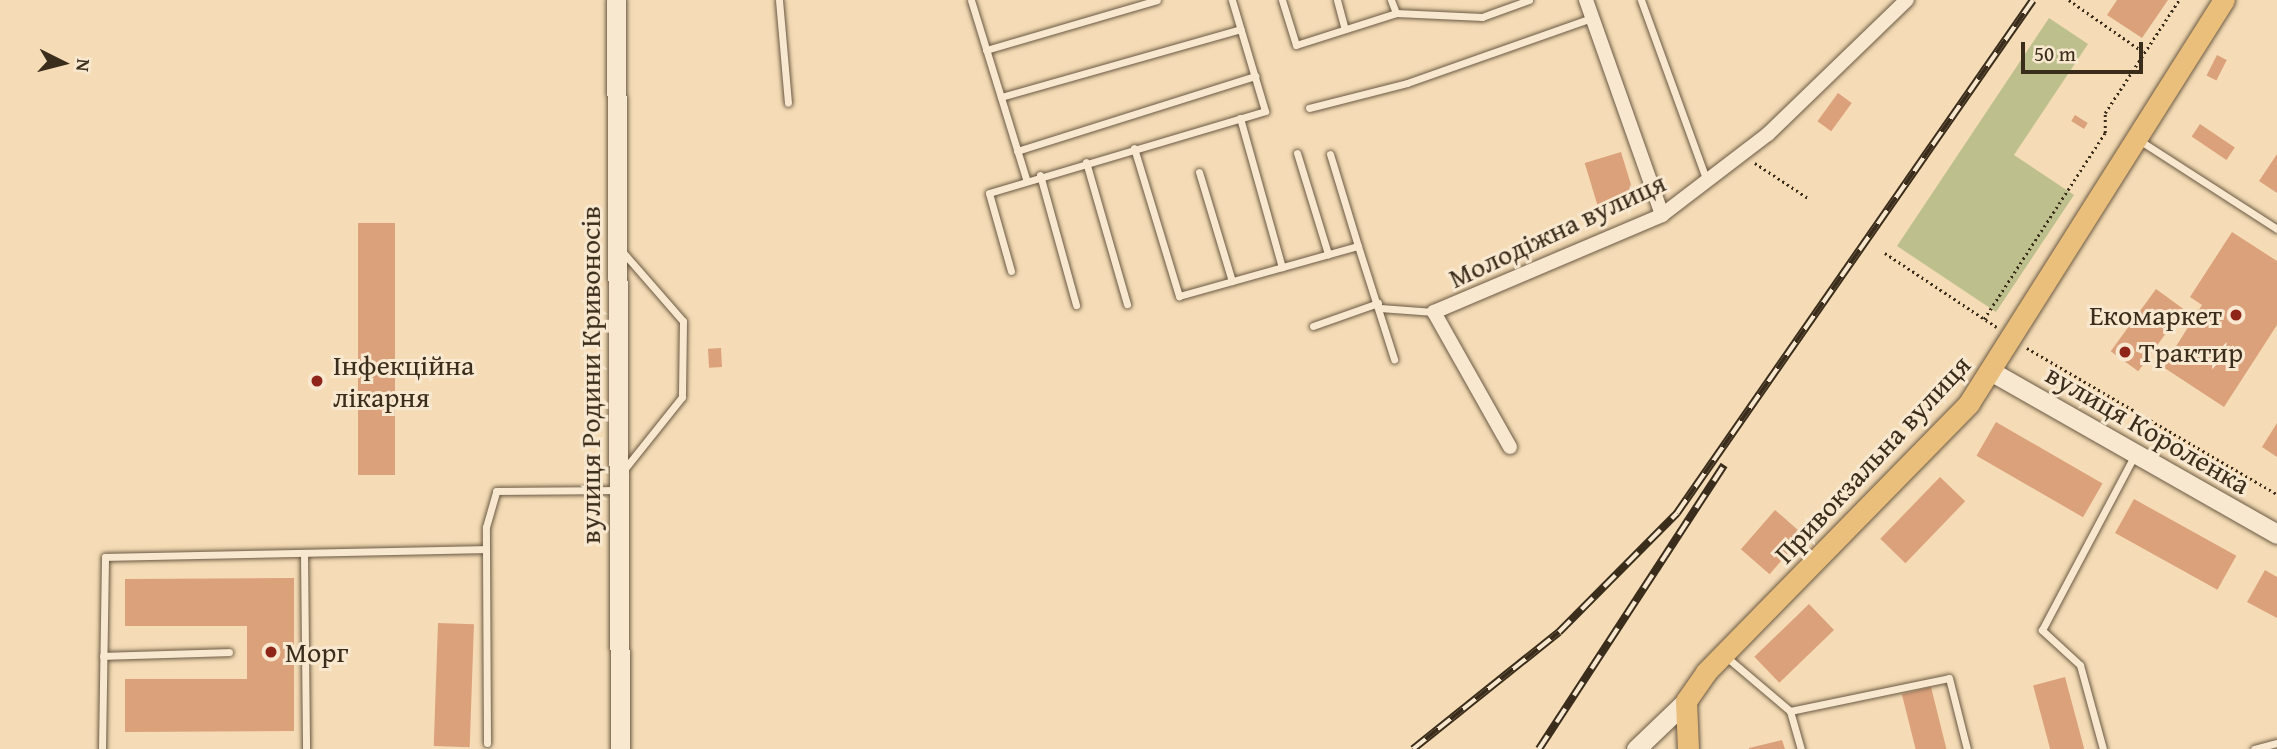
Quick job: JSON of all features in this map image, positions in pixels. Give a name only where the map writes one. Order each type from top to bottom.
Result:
[{"type":"main road","name":"вулиця Родини Кривоносів","points":[[617,0],[620,749]]},
{"type":"main road","name":"Привокзальна вулиця","points":[[1636,749],[1686,701],[1724,654],[1969,403],[1992,372],[2224,0]]},
{"type":"main road","name":"вулиця Короленка","points":[[1992,372],[2277,534]]},
{"type":"main road","points":[[1686,701],[1688,749]]},
{"type":"street","points":[[1586,0],[1662,215]]},
{"type":"street","name":"Молодіжна вулиця","points":[[1510,447],[1434,312],[1662,215],[1743,154],[1907,0]]},
{"type":"lane","points":[[779,0],[788,103]]},
{"type":"lane","points":[[971,0],[1026,179]]},
{"type":"lane","points":[[986,50],[1157,0]]},
{"type":"lane","points":[[1011,271],[989,193],[1026,179],[1265,111],[1233,0]]},
{"type":"lane","points":[[1282,0],[1296,45],[1396,13],[1482,17],[1529,0]]},
{"type":"lane","points":[[1336,0],[1345,29]]},
{"type":"lane","points":[[1391,0],[1396,13]]},
{"type":"lane","points":[[1641,0],[1708,181]]},
{"type":"lane","points":[[1309,108],[1407,83],[1592,18]]},
{"type":"lane","points":[[1001,97],[1241,29]]},
{"type":"lane","points":[[1017,151],[1255,76]]},
{"type":"lane","points":[[1240,118],[1282,267]]},
{"type":"lane","points":[[2137,139],[2277,229]]},
{"type":"lane","points":[[1134,148],[1180,296],[1358,246]]},
{"type":"lane","points":[[1297,153],[1328,254]]},
{"type":"lane","points":[[1330,154],[1394,359]]},
{"type":"lane","points":[[1086,162],[1127,304]]},
{"type":"lane","points":[[1199,172],[1233,281]]},
{"type":"lane","points":[[1040,175],[1076,305]]},
{"type":"lane","points":[[487,743],[486,549],[496,491],[619,483],[682,397],[683,321],[618,246]]},
{"type":"lane","points":[[1313,326],[1379,305],[1434,312]]},
{"type":"lane","points":[[2103,749],[2080,664],[2042,630],[2136,454]]},
{"type":"lane","points":[[102,749],[105,557],[486,549]]},
{"type":"lane","points":[[304,553],[306,749]]},
{"type":"lane","points":[[103,656],[229,652]]},
{"type":"lane","points":[[1724,654],[1790,710],[1801,749]]},
{"type":"lane","points":[[1790,710],[1949,678],[1967,749]]},
{"type":"lane","points":[[2254,749],[2277,743]]},
{"type":"path","points":[[2069,0],[2145,52]]},
{"type":"path","points":[[1984,319],[2105,133],[2105,113],[2179,0]]},
{"type":"path","points":[[1743,154],[1808,198]]},
{"type":"path","points":[[1885,253],[1999,328]]},
{"type":"path","points":[[2027,348],[2277,494]]},
{"type":"green space","points":[[2049,18],[2088,44],[2014,155],[2074,195],[1996,312],[1897,246]]},
{"type":"building","points":[[2117,0],[2168,0],[2142,38],[2107,15]]},
{"type":"building","points":[[2217,55],[2227,60],[2216,80],[2207,75]]},
{"type":"building","points":[[1838,93],[1852,103],[1831,131],[1817,121]]},
{"type":"building","points":[[2075,115],[2088,123],[2084,129],[2071,121]]},
{"type":"building","points":[[2200,124],[2235,147],[2226,160],[2192,136]]},
{"type":"building","points":[[1621,152],[1634,194],[1598,205],[1585,163]]},
{"type":"building","points":[[2277,154],[2277,193],[2259,181]]},
{"type":"building","points":[[358,223],[395,223],[395,475],[358,475]]},
{"type":"building","name":"Екомаркет","points":[[2232,232],[2277,261],[2277,325],[2224,407],[2163,367],[2202,305],[2190,297]]},
{"type":"building","points":[[2156,289],[2184,309],[2138,371],[2111,351]]},
{"type":"building","points":[[721,348],[722,367],[709,368],[708,349]]},
{"type":"building","points":[[1996,422],[2103,483],[2083,517],[1976,456]]},
{"type":"building","points":[[2277,423],[2277,457],[2262,447]]},
{"type":"building","points":[[1940,477],[1965,501],[1905,563],[1880,539]]},
{"type":"building","points":[[2134,499],[2236,556],[2217,590],[2115,533]]},
{"type":"building","points":[[1775,510],[1804,535],[1770,574],[1741,549]]},
{"type":"building","points":[[2265,570],[2277,577],[2277,618],[2247,602]]},
{"type":"building","name":"Морг","points":[[294,578],[294,731],[125,732],[125,679],[247,679],[247,626],[125,626],[125,579]]},
{"type":"building","points":[[1809,604],[1834,630],[1779,683],[1754,657]]},
{"type":"building","points":[[438,623],[474,624],[470,747],[434,746]]},
{"type":"building","points":[[2065,677],[2084,748],[2050,749],[2033,686]]},
{"type":"building","points":[[1931,687],[1946,749],[1916,749],[1902,694]]},
{"type":"building","points":[[1782,740],[1785,749],[1749,749],[1749,748]]},
{"type":"railway","points":[[1413,749],[1559,632],[1677,513],[2033,0]]},
{"type":"railway","points":[[1539,749],[1724,465]]},
{"type":"place","name":"Екомаркет","points":[[2236,315]]},
{"type":"place","name":"Трактир","points":[[2125,352]]},
{"type":"place","name":"Інфекційна лікарня","points":[[317,381]]},
{"type":"place","name":"Морг","points":[[271,652]]}]
